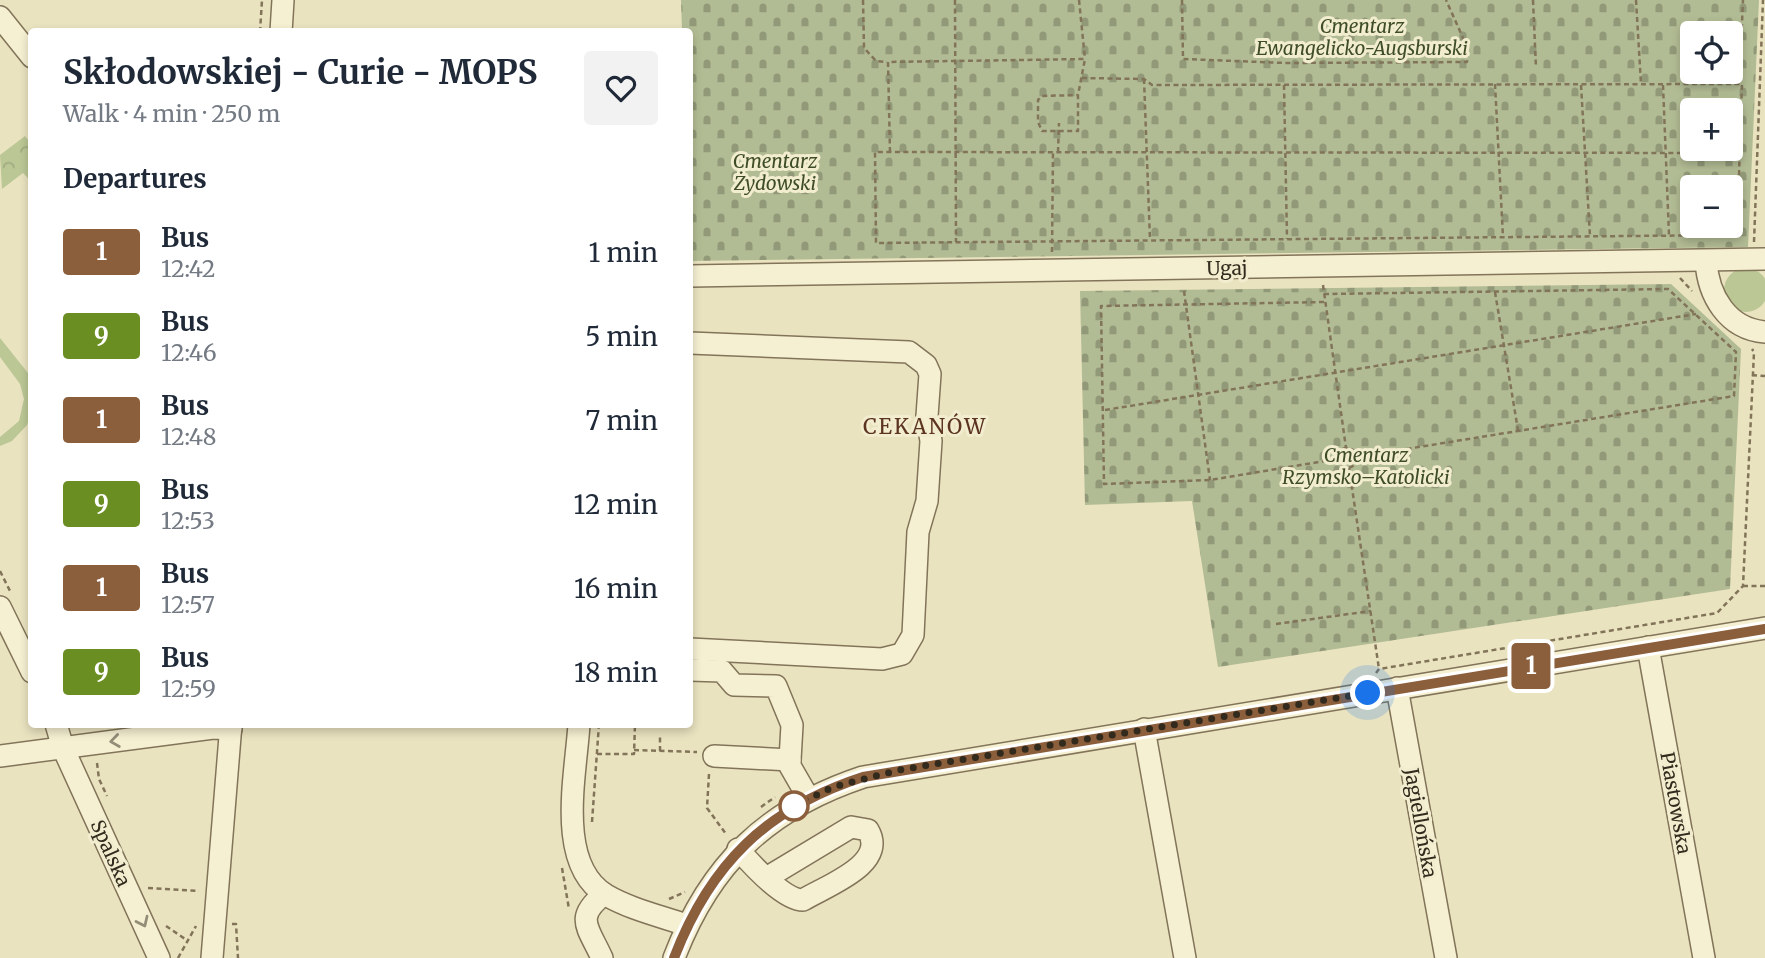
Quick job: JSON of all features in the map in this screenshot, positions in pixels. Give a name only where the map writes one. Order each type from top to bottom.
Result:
[{"type":"street","points":[[281,28],[283,0]]},
{"type":"street","points":[[0,17],[28,52]]},
{"type":"street","name":"Ugaj","points":[[693,276],[1706,261],[1762,249]]},
{"type":"street","points":[[1706,261],[1707,282],[1719,305],[1736,322],[1765,332]]},
{"type":"street","points":[[693,343],[909,352],[926,365],[930,374],[927,416],[931,442],[927,501],[918,532],[913,635],[902,654],[882,659],[693,649]]},
{"type":"street","points":[[0,607],[28,664]]},
{"type":"street","points":[[674,958],[686,925],[730,846],[767,825],[805,791],[863,777],[1144,729],[1765,628]]},
{"type":"street","name":"Piastowska","points":[[1648,647],[1704,958]]},
{"type":"street","points":[[693,670],[722,671],[734,685],[776,686],[792,725],[790,766],[805,791]]},
{"type":"street","name":"Jagiellońska","points":[[1397,688],[1446,958]]},
{"type":"street","name":"Spalska","points":[[57,728],[63,748],[159,958]]},
{"type":"street","points":[[0,756],[213,728]]},
{"type":"street","points":[[212,958],[210,878],[231,728]]},
{"type":"street","points":[[579,728],[573,842],[578,862],[588,880],[604,894],[686,925]]},
{"type":"street","points":[[1144,729],[1185,958]]},
{"type":"street","points":[[707,758],[790,760]]},
{"type":"street","points":[[730,846],[788,896],[803,900],[867,862],[874,847],[873,839],[869,830],[851,827],[768,877]]},
{"type":"street","points":[[210,878],[224,958]]},
{"type":"street","points":[[602,958],[585,914],[587,907],[604,894]]},
{"type":"path","points":[[260,28],[262,0]]},
{"type":"path","points":[[863,0],[864,48],[876,61],[1085,59]]},
{"type":"path","points":[[955,0],[956,243]]},
{"type":"path","points":[[1078,95],[1042,96],[1038,100],[1038,122],[1042,131],[1078,131],[1078,95],[1085,59],[1079,0]]},
{"type":"path","points":[[1182,0],[1183,59],[1286,63],[1467,62],[1468,48],[1446,0]]},
{"type":"path","points":[[1533,0],[1536,68]]},
{"type":"path","points":[[1636,0],[1640,84]]},
{"type":"path","points":[[1742,21],[1743,0]]},
{"type":"path","points":[[1762,249],[1754,243],[1763,0]]},
{"type":"path","points":[[888,62],[890,152]]},
{"type":"path","points":[[1082,78],[1144,79],[1152,85],[1742,84],[1742,98]]},
{"type":"path","points":[[1144,79],[1150,240]]},
{"type":"path","points":[[1495,84],[1503,237]]},
{"type":"path","points":[[1581,84],[1590,236]]},
{"type":"path","points":[[1663,84],[1669,235]]},
{"type":"path","points":[[1284,85],[1287,239]]},
{"type":"path","points":[[1058,152],[1059,123]]},
{"type":"path","points":[[1680,153],[875,152],[876,243],[1737,235],[1740,161]]},
{"type":"path","points":[[1052,259],[1053,152]]},
{"type":"path","points":[[1678,261],[1678,276],[1697,295]]},
{"type":"path","points":[[1323,266],[1324,302],[1346,448]]},
{"type":"path","points":[[1324,294],[1668,289],[1736,352],[1734,396],[1357,457]]},
{"type":"path","points":[[1184,291],[1209,480]]},
{"type":"path","points":[[1495,292],[1518,431]]},
{"type":"path","points":[[1324,302],[1101,306],[1104,484],[1209,480],[1337,459]]},
{"type":"path","points":[[1103,411],[1696,314]]},
{"type":"path","points":[[1374,674],[1379,669],[1717,613],[1743,586],[1754,352],[1744,343]]},
{"type":"path","points":[[1752,375],[1765,376]]},
{"type":"path","points":[[1346,448],[1355,451],[1357,457],[1356,463],[1349,468],[1340,466],[1337,459],[1338,453],[1346,448]]},
{"type":"path","points":[[1349,468],[1379,669]]},
{"type":"path","points":[[1743,586],[1765,586]]},
{"type":"path","points":[[1276,624],[1371,611]]},
{"type":"path","points":[[592,829],[599,728]]},
{"type":"path","points":[[597,754],[634,754],[635,728]]},
{"type":"path","points":[[660,736],[660,751]]},
{"type":"path","points":[[634,750],[707,758],[707,808],[728,837],[730,846]]},
{"type":"path","points":[[96,753],[99,779],[110,803]]},
{"type":"path","points":[[757,811],[805,791]]},
{"type":"path","points":[[198,901],[199,891],[210,878]]},
{"type":"path","points":[[662,899],[683,894],[691,883]]},
{"type":"path","points":[[152,898],[148,888],[199,891]]},
{"type":"path","points":[[162,918],[166,928],[188,941]]},
{"type":"path","points":[[178,958],[197,923]]},
{"type":"path","points":[[236,924],[238,958]]},
{"type":"green space","points":[[681,0],[1759,0],[1748,247],[693,261],[693,28],[682,28]]},
{"type":"green space","points":[[25,136],[28,140],[28,178],[23,173],[2,189],[0,155]]},
{"type":"green space","points":[[1746,268],[1761,275],[1766,282],[1766,298],[1761,305],[1746,312],[1731,305],[1724,290],[1731,275]]},
{"type":"green space","name":"Cmentarz Rzymsko–Katolicki","points":[[1671,284],[1741,349],[1730,589],[1218,667],[1192,501],[1085,505],[1080,291]]},
{"type":"green space","points":[[0,338],[28,373],[28,422],[12,441],[0,446],[0,437],[19,421],[24,399],[20,384],[0,357]]},
{"type":"bus line","name":"1","points":[[674,958],[686,925],[698,904],[738,849],[794,806],[833,787],[863,777],[1765,629]]},
{"type":"district","name":"CEKANÓW","points":[[925,427]]},
{"type":"route","points":[[794,806],[833,787],[863,777],[1368,693]]},
{"type":"park label","name":"Cmentarz Ewangelicko-Augsburski","points":[[1362,37]]},
{"type":"park label","name":"Cmentarz Żydowski","points":[[775,172]]}]
